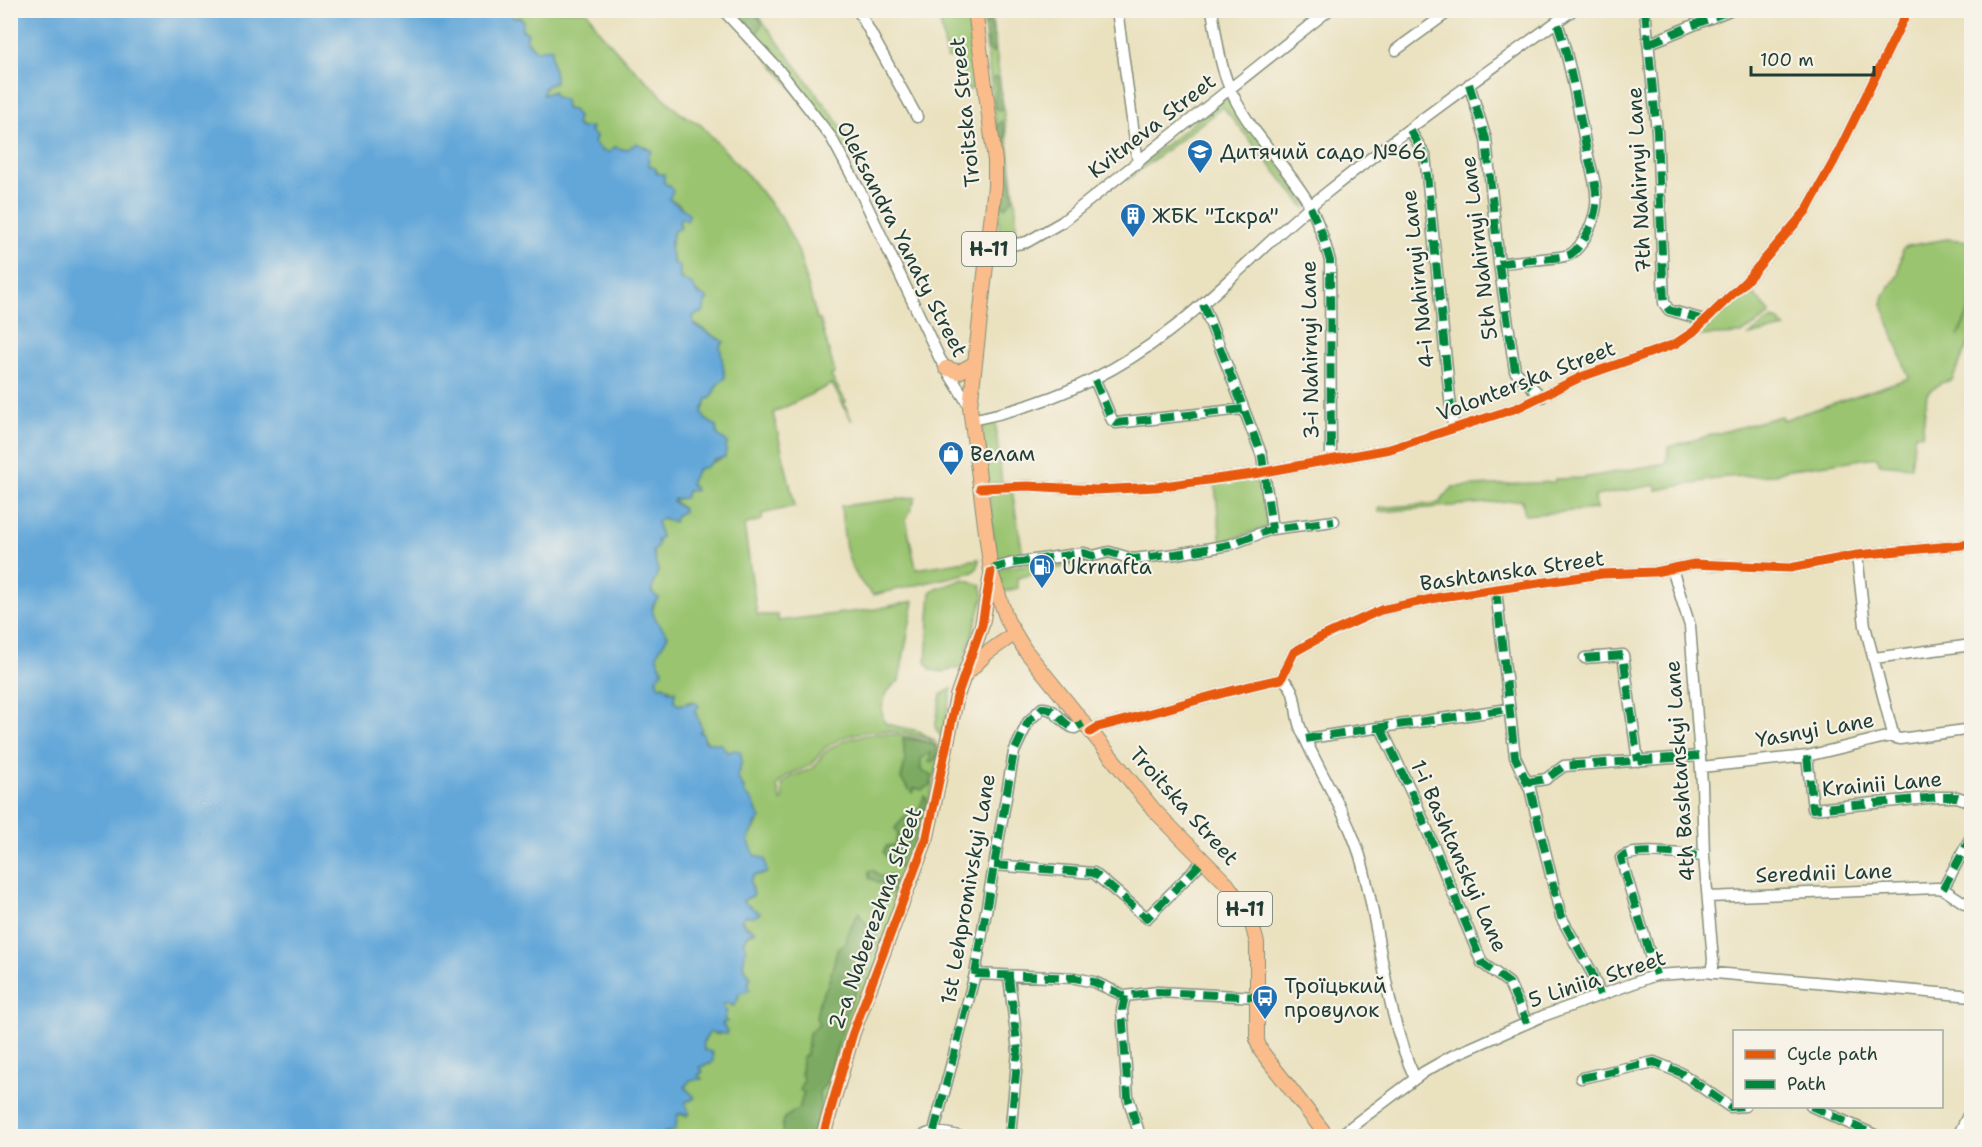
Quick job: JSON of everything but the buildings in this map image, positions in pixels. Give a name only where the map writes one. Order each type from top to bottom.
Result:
[{"type":"main road","name":"Troitska Street","points":[[975,10],[995,161],[989,249],[971,414],[991,570],[1014,634],[1086,728],[1154,810],[1227,884],[1250,917],[1257,943],[1257,1041],[1261,1051],[1327,1137]]},
{"type":"main road","points":[[946,368],[959,372],[975,363]]},
{"type":"main road","name":"2-a Naberezhna Street","points":[[823,1137],[853,1033],[927,837],[962,679],[982,625],[991,570]]},
{"type":"main road","points":[[962,679],[987,653],[1014,634]]},
{"type":"street","name":"Oleksandra Yanaty Street","points":[[723,10],[778,69],[831,137],[971,414]]},
{"type":"street","points":[[858,10],[916,117]]},
{"type":"street","points":[[1117,10],[1138,163]]},
{"type":"street","name":"3-i Nahirnyi Lane","points":[[1212,10],[1221,59],[1230,89],[1248,120],[1310,207],[1321,231],[1330,261],[1331,460]]},
{"type":"street","name":"Kvitneva Street","points":[[989,249],[1014,246],[1040,236],[1138,163],[1329,10]]},
{"type":"street","points":[[1396,50],[1451,10]]},
{"type":"street","points":[[971,414],[1020,410],[1095,380],[1167,333],[1203,304],[1310,207],[1469,84],[1573,10]]},
{"type":"street","name":"7th Nahirnyi Lane","points":[[1645,10],[1650,43],[1664,303],[1669,310],[1704,320]]},
{"type":"street","points":[[1650,43],[1730,10]]},
{"type":"street","name":"Volonterska Street","points":[[980,488],[1028,486],[1096,490],[1156,488],[1390,449],[1542,397],[1581,377],[1675,344],[1754,272],[1806,211],[1834,161],[1908,10]]},
{"type":"street","points":[[1499,264],[1517,259],[1567,256],[1576,250],[1584,237],[1596,206],[1596,194],[1585,138],[1557,22]]},
{"type":"street","name":"5th Nahirnyi Lane","points":[[1469,84],[1486,139],[1499,264],[1515,371],[1542,397]]},
{"type":"street","name":"4-i Nahirnyi Lane","points":[[1410,130],[1425,155],[1454,428]]},
{"type":"street","points":[[1203,304],[1262,456],[1272,529]]},
{"type":"street","points":[[1095,380],[1112,420],[1116,423],[1243,409]]},
{"type":"street","points":[[991,570],[1013,563],[1084,553],[1092,556],[1110,552],[1133,559],[1176,554],[1229,545],[1272,529],[1334,521]]},
{"type":"street","name":"Bashtanska Street","points":[[1281,679],[1294,652],[1382,610],[1441,597],[1602,574],[1672,569],[1694,564],[1790,568],[1857,555],[1971,544]]},
{"type":"street","points":[[1857,555],[1865,626],[1894,738]]},
{"type":"street","name":"4th Bashtanskyi Lane","points":[[1672,569],[1690,626],[1704,856],[1713,960],[1711,973]]},
{"type":"street","points":[[1496,590],[1515,758],[1528,782],[1561,917],[1592,973],[1600,995]]},
{"type":"street","points":[[1874,658],[1971,645]]},
{"type":"street","points":[[1585,658],[1623,655],[1638,761]]},
{"type":"street","points":[[1086,728],[1172,708],[1229,690],[1281,679],[1287,682],[1292,690],[1297,716],[1306,739],[1354,838],[1395,1014],[1415,1078]]},
{"type":"street","name":"1st Lehpromivskyi Lane","points":[[934,1131],[975,974],[1012,755],[1028,722],[1044,708],[1054,711],[1070,727],[1086,728]]},
{"type":"street","points":[[1306,739],[1372,727],[1381,728],[1508,709]]},
{"type":"street","name":"1-i Bashtanskyi Lane","points":[[1381,728],[1418,808],[1482,963],[1509,983],[1527,1023]]},
{"type":"street","name":"Yasnyi Lane","points":[[1528,782],[1546,779],[1564,766],[1638,761],[1700,761],[1807,756],[1890,736],[1894,738],[1971,729]]},
{"type":"street","name":"Krainii Lane","points":[[1807,756],[1813,809],[1938,797],[1957,797],[1971,802]]},
{"type":"street","points":[[1971,835],[1942,889],[1971,908]]},
{"type":"street","points":[[1656,975],[1621,858],[1628,853],[1641,852],[1704,856]]},
{"type":"street","points":[[994,865],[1094,873],[1147,918],[1203,861]]},
{"type":"street","name":"Serednii Lane","points":[[1708,897],[1942,889]]},
{"type":"street","name":"5 Liniia Street","points":[[1338,1137],[1415,1078],[1452,1056],[1527,1023],[1656,975],[1683,971],[1971,996]]},
{"type":"street","points":[[975,974],[1075,978],[1094,982],[1125,996],[1158,992],[1257,997]]},
{"type":"street","points":[[1009,977],[1018,1051],[1011,1137]]},
{"type":"street","points":[[1125,996],[1122,1010],[1128,1097],[1140,1137]]},
{"type":"street","points":[[1581,1078],[1654,1062],[1681,1073],[1733,1107]]},
{"type":"street","points":[[1958,1137],[1971,1107]]},
{"type":"street","points":[[1813,1108],[1877,1137]]},
{"type":"street","points":[[922,1137],[934,1131],[959,1137]]},
{"type":"green space","points":[[509,10],[587,11],[600,32],[624,59],[680,113],[701,125],[750,178],[781,217],[798,250],[835,373],[831,376],[846,402],[844,404],[852,421],[832,384],[773,413],[795,506],[762,514],[762,520],[744,525],[757,615],[778,615],[778,621],[876,609],[914,601],[899,681],[886,694],[882,712],[886,724],[919,731],[936,742],[894,731],[850,735],[824,749],[812,764],[789,775],[777,786],[781,801],[783,799],[782,785],[785,781],[814,767],[823,754],[838,744],[865,735],[894,734],[923,740],[937,745],[940,752],[922,835],[815,1136],[661,1136],[675,1130],[678,1114],[687,1116],[685,1102],[692,1100],[685,1087],[690,1080],[702,1079],[697,1075],[702,1073],[699,1067],[711,1064],[713,1054],[704,1050],[703,1042],[710,1032],[719,1035],[725,1016],[722,1005],[724,1003],[735,1005],[738,994],[748,991],[750,975],[744,966],[742,952],[746,939],[755,932],[741,920],[745,916],[757,915],[742,901],[754,895],[750,881],[754,875],[763,875],[762,858],[755,856],[748,841],[759,820],[752,801],[744,794],[744,788],[737,777],[742,761],[740,751],[728,753],[721,744],[708,742],[700,730],[694,701],[678,705],[674,700],[675,692],[663,685],[659,687],[656,679],[663,669],[657,658],[658,650],[668,635],[659,627],[652,611],[656,600],[652,586],[658,571],[653,552],[661,536],[657,521],[660,518],[673,517],[681,512],[683,509],[673,500],[682,498],[689,490],[695,491],[690,482],[698,469],[725,457],[727,442],[717,434],[716,426],[705,419],[702,412],[707,399],[711,398],[717,385],[725,378],[720,346],[724,342],[693,323],[693,316],[701,313],[705,302],[708,301],[680,277],[670,250],[674,230],[681,228],[679,220],[689,216],[678,203],[669,199],[672,189],[663,183],[656,169],[649,166],[648,156],[652,151],[646,148],[626,150],[615,147],[610,152],[602,151],[594,143],[596,136],[590,132],[592,128],[580,128],[576,124],[578,117],[573,110],[566,109],[565,100],[555,97],[554,92],[543,95],[545,87],[555,82],[551,58],[552,48],[536,50],[526,39],[526,32],[521,28],[523,20],[520,17],[512,18]]},
{"type":"green space","points":[[728,11],[755,11],[857,148],[845,152]]},
{"type":"green space","points":[[731,11],[754,11],[762,23],[758,32],[753,34]]},
{"type":"green space","points":[[938,11],[968,11],[975,88],[968,90],[959,58],[947,58]]},
{"type":"green space","points":[[982,11],[991,11],[1016,209],[1016,241],[1002,238],[999,228],[1000,161]]},
{"type":"green space","points":[[990,20],[995,43],[993,53],[989,50],[986,23]]},
{"type":"green space","points":[[995,77],[999,79],[1003,106],[999,111],[995,107],[996,85],[993,79]]},
{"type":"green space","points":[[1228,95],[1304,199],[1305,208],[1223,107],[1127,180],[1125,177]]},
{"type":"green space","points":[[1002,121],[1006,136],[1003,141],[998,139],[997,126]]},
{"type":"green space","points":[[1004,154],[1009,160],[1013,199],[1005,207],[1001,204],[1005,176],[1001,160]]},
{"type":"green space","points":[[1947,239],[1969,241],[1971,302],[1958,337],[1971,307],[1971,337],[1952,380],[1941,383],[1927,394],[1922,435],[1915,434],[1911,467],[1880,464],[1877,457],[1785,470],[1773,475],[1725,477],[1657,490],[1656,485],[1595,496],[1596,509],[1525,515],[1522,500],[1379,512],[1379,508],[1439,503],[1453,487],[1554,482],[1555,479],[1583,478],[1667,463],[1668,447],[1781,416],[1783,420],[1909,378],[1882,304],[1884,295],[1898,275],[1903,249],[1907,246]]},
{"type":"green space","points":[[1747,286],[1770,312],[1769,316],[1741,334],[1697,336]]},
{"type":"green space","points":[[1772,319],[1779,321],[1785,328],[1748,336]]},
{"type":"green space","points":[[995,419],[1002,484],[992,484],[987,481],[982,424]]},
{"type":"green space","points":[[1259,477],[1262,480],[1267,527],[1221,543],[1215,484]]},
{"type":"green space","points":[[1012,490],[1024,561],[997,566],[989,498],[994,491]]},
{"type":"green space","points":[[916,497],[906,520],[916,569],[979,559],[978,567],[973,572],[873,595],[851,565],[845,543],[841,506]]},
{"type":"green space","points":[[1084,555],[1091,560],[1090,565],[1084,562],[1017,578],[1018,588],[1003,592],[998,569]]},
{"type":"green space","points":[[964,579],[981,585],[984,596],[962,666],[944,672],[931,670],[926,662],[931,591]]},
{"type":"green space","points":[[952,688],[942,736],[935,727],[941,695]]},
{"type":"green space","points":[[903,738],[927,742],[936,747],[937,757],[932,762],[929,762],[931,752],[921,759],[921,770],[932,776],[930,785],[922,790],[915,788],[912,793],[901,779],[905,762]]},
{"type":"green space","points":[[924,796],[927,799],[917,837],[909,857],[899,868],[896,860],[888,859],[883,852],[887,846],[895,845],[898,834],[895,828],[908,814],[919,810]]},
{"type":"green space","points":[[873,870],[880,876],[893,875],[895,888],[892,893],[888,893],[883,884],[869,878],[869,871]]},
{"type":"green space","points":[[859,912],[877,941],[848,1009],[827,1082],[819,1092],[819,1109],[815,1125],[811,1136],[782,1136],[783,1119],[799,1108],[804,1093],[799,1089],[804,1080],[801,1074],[802,1058],[807,1054],[809,1033],[819,1025],[816,1017],[819,1002],[828,984],[838,948],[847,942],[846,936]]},
{"type":"water","points":[[10,11],[509,11],[513,18],[520,17],[523,21],[522,30],[528,33],[526,40],[536,50],[552,48],[551,58],[555,82],[545,87],[543,95],[553,91],[555,97],[565,100],[566,109],[573,110],[578,117],[576,124],[580,128],[592,127],[590,132],[596,136],[594,143],[602,151],[610,152],[614,147],[626,150],[637,143],[652,151],[648,156],[649,166],[655,168],[657,174],[664,174],[664,183],[673,191],[669,199],[689,213],[687,221],[682,218],[679,220],[680,229],[674,230],[670,246],[673,263],[680,266],[680,279],[693,285],[699,294],[708,299],[705,302],[704,311],[693,316],[694,325],[724,342],[720,346],[725,378],[717,385],[711,398],[707,399],[702,412],[705,419],[716,426],[717,434],[727,442],[725,457],[698,469],[690,483],[696,490],[687,491],[685,498],[674,499],[673,502],[683,509],[683,512],[676,515],[674,522],[663,518],[657,521],[661,537],[657,540],[658,545],[653,552],[658,571],[651,592],[659,598],[654,602],[654,617],[668,635],[657,654],[663,671],[656,679],[659,687],[663,685],[671,692],[675,690],[674,700],[678,705],[696,702],[699,706],[695,711],[702,729],[699,732],[703,734],[705,742],[721,744],[728,753],[733,750],[740,751],[742,761],[737,777],[744,789],[744,794],[753,801],[761,818],[754,826],[748,840],[755,856],[765,859],[767,873],[754,875],[750,881],[754,895],[742,901],[760,913],[754,917],[745,916],[741,920],[746,927],[755,930],[743,941],[746,948],[743,966],[751,978],[748,984],[750,990],[738,994],[739,998],[733,1006],[727,1003],[722,1005],[727,1012],[724,1018],[727,1022],[722,1023],[727,1031],[726,1034],[710,1032],[703,1042],[704,1050],[712,1052],[713,1062],[699,1067],[703,1071],[698,1075],[702,1079],[690,1080],[685,1087],[695,1098],[685,1102],[690,1114],[678,1114],[675,1130],[663,1133],[661,1136],[11,1136]]},
{"type":"marked path","points":[[1645,10],[1657,132],[1664,303],[1669,310],[1704,320]]},
{"type":"marked path","points":[[1650,43],[1730,10]]},
{"type":"marked path","points":[[1499,264],[1571,254],[1584,239],[1595,212],[1594,179],[1557,22]]},
{"type":"marked path","points":[[1469,84],[1486,139],[1499,264],[1515,371],[1542,397]]},
{"type":"marked path","points":[[1410,130],[1425,155],[1453,428]]},
{"type":"marked path","points":[[1310,207],[1321,231],[1330,261],[1331,460]]},
{"type":"marked path","points":[[1203,304],[1262,456],[1272,529]]},
{"type":"marked path","points":[[1095,380],[1112,420],[1116,423],[1243,409]]},
{"type":"marked path","points":[[991,569],[1013,563],[1084,553],[1093,556],[1109,552],[1133,559],[1176,554],[1229,545],[1272,529],[1334,521]]},
{"type":"marked path","points":[[1496,590],[1515,757],[1530,789],[1561,917],[1592,973],[1600,995]]},
{"type":"marked path","points":[[1585,658],[1623,655],[1638,761]]},
{"type":"marked path","points":[[934,1131],[975,974],[1014,752],[1028,722],[1042,708],[1052,710],[1075,728],[1083,723]]},
{"type":"marked path","points":[[1306,739],[1508,709]]},
{"type":"marked path","points":[[1381,728],[1414,798],[1482,963],[1509,983],[1527,1023]]},
{"type":"marked path","points":[[1528,782],[1546,779],[1564,766],[1700,756]]},
{"type":"marked path","points":[[1807,756],[1813,809],[1938,797],[1957,797],[1972,802]]},
{"type":"marked path","points":[[1943,889],[1972,835]]},
{"type":"marked path","points":[[1656,975],[1621,858],[1647,852],[1704,856]]},
{"type":"marked path","points":[[994,865],[1094,873],[1147,918],[1203,861]]},
{"type":"marked path","points":[[975,974],[1075,978],[1094,982],[1125,996],[1158,992],[1257,997]]},
{"type":"marked path","points":[[1009,977],[1018,1051],[1010,1136]]},
{"type":"marked path","points":[[1125,996],[1122,1010],[1128,1097],[1140,1136]]},
{"type":"marked path","points":[[1581,1078],[1654,1062],[1681,1073],[1730,1107],[1733,1107]]},
{"type":"marked path","points":[[1815,1108],[1877,1136]]},
{"type":"cycle path","points":[[980,488],[1028,486],[1096,490],[1156,487],[1253,474],[1390,449],[1517,408],[1581,377],[1675,344],[1693,332],[1746,281],[1806,211],[1834,161],[1908,10]]},
{"type":"cycle path","points":[[1090,732],[1098,727],[1281,679],[1294,652],[1321,637],[1381,610],[1441,597],[1602,574],[1655,572],[1694,564],[1790,568],[1857,555],[1972,544]]},
{"type":"cycle path","points":[[823,1136],[853,1033],[927,837],[957,696],[982,625],[991,572]]},
{"type":"place","name":"Дитячий садо №66","points":[[1200,175]]},
{"type":"place","name":"ЖБК \"Іскра\"","points":[[1133,239]]},
{"type":"place","name":"Велам","points":[[951,477]]},
{"type":"place","name":"Ukrnafta","points":[[1042,590]]},
{"type":"place","name":"Троїцький провулок","points":[[1265,1021]]}]
